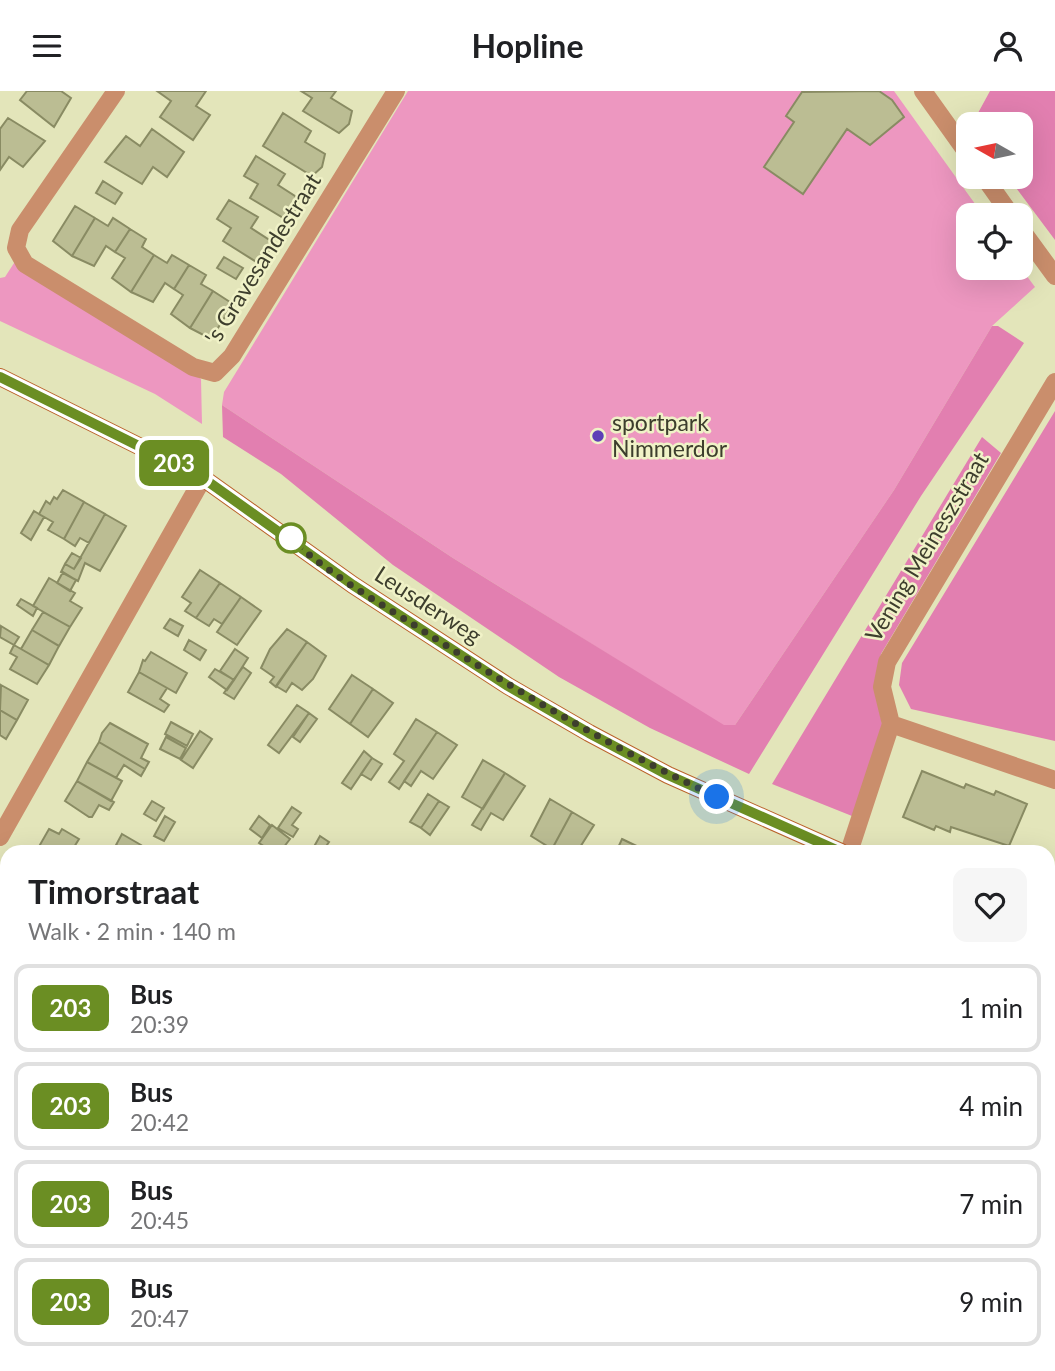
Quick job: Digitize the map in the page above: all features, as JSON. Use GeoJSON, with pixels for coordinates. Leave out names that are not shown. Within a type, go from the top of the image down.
{"type":"FeatureCollection","features":[{"type":"Feature","properties":{"kind":"street","name":"'s Gravesandestraat"},"geometry":{"type":"LineString","coordinates":[[116,91],[20,230],[16,248],[25,264],[193,367],[215,373],[232,356],[396,91]]}},
{"type":"Feature","properties":{"kind":"street"},"geometry":{"type":"LineString","coordinates":[[923,91],[956,137]]}},
{"type":"Feature","properties":{"kind":"street"},"geometry":{"type":"LineString","coordinates":[[1033,246],[1055,277]]}},
{"type":"Feature","properties":{"kind":"street","name":"Leusderweg"},"geometry":{"type":"LineString","coordinates":[[0,377],[203,478],[353,585],[520,693],[668,775],[825,845]]}},
{"type":"Feature","properties":{"kind":"street","name":"Vening Meineszstraat"},"geometry":{"type":"LineString","coordinates":[[891,724],[882,687],[887,662],[1055,382]]}},
{"type":"Feature","properties":{"kind":"street"},"geometry":{"type":"LineString","coordinates":[[0,837],[203,478]]}},
{"type":"Feature","properties":{"kind":"street"},"geometry":{"type":"LineString","coordinates":[[852,845],[891,724],[1055,780]]}},
{"type":"Feature","properties":{"kind":"shaded area","name":"sportpark Nimmerdor"},"geometry":{"type":"Polygon","coordinates":[[[408,91],[894,91],[956,177],[956,189],[964,189],[974,203],[956,203],[956,280],[1030,280],[1035,287],[992,326],[894,490],[735,725],[724,726],[453,558],[222,405],[224,392],[408,91]]]}},
{"type":"Feature","properties":{"kind":"shaded area"},"geometry":{"type":"Polygon","coordinates":[[[990,91],[1055,91],[1055,240],[1033,211],[1033,203],[1027,203],[1017,189],[1033,189],[1033,112],[979,112],[990,91]]]}},
{"type":"Feature","properties":{"kind":"shaded area"},"geometry":{"type":"Polygon","coordinates":[[[16,260],[201,379],[202,424],[155,394],[0,321],[0,278],[5,277],[16,260]]]}},
{"type":"Feature","properties":{"kind":"shaded area"},"geometry":{"type":"Polygon","coordinates":[[[992,326],[998,326],[1024,343],[921,496],[749,774],[650,728],[559,677],[393,565],[281,474],[223,437],[222,405],[453,558],[724,725],[735,725],[894,490],[992,326]]]}},
{"type":"Feature","properties":{"kind":"shaded area"},"geometry":{"type":"Polygon","coordinates":[[[1055,411],[1055,741],[911,709],[899,685],[902,663],[1055,411]]]}},
{"type":"Feature","properties":{"kind":"shaded area"},"geometry":{"type":"Polygon","coordinates":[[[982,437],[1001,453],[881,654],[875,688],[883,729],[852,816],[772,784],[982,437]]]}},
{"type":"Feature","properties":{"kind":"building"},"geometry":{"type":"Polygon","coordinates":[[[27,91],[61,91],[71,98],[54,127],[20,100],[27,91]]]}},
{"type":"Feature","properties":{"kind":"building"},"geometry":{"type":"Polygon","coordinates":[[[157,91],[206,91],[196,106],[210,115],[193,140],[160,117],[171,101],[157,91]]]}},
{"type":"Feature","properties":{"kind":"building"},"geometry":{"type":"Polygon","coordinates":[[[301,91],[336,91],[331,98],[352,111],[349,124],[339,133],[303,111],[312,98],[301,91]]]}},
{"type":"Feature","properties":{"kind":"building"},"geometry":{"type":"Polygon","coordinates":[[[879,91],[892,100],[904,117],[870,145],[847,129],[803,194],[764,167],[794,122],[786,116],[802,92],[879,91]]]}},
{"type":"Feature","properties":{"kind":"building"},"geometry":{"type":"Polygon","coordinates":[[[283,113],[311,131],[305,142],[325,154],[322,167],[312,176],[263,146],[283,113]]]}},
{"type":"Feature","properties":{"kind":"building"},"geometry":{"type":"Polygon","coordinates":[[[8,118],[45,141],[23,167],[9,157],[0,170],[0,129],[8,118]]]}},
{"type":"Feature","properties":{"kind":"building"},"geometry":{"type":"Polygon","coordinates":[[[152,129],[184,152],[167,177],[153,167],[142,184],[105,162],[126,136],[140,146],[152,129]]]}},
{"type":"Feature","properties":{"kind":"building"},"geometry":{"type":"Polygon","coordinates":[[[256,156],[285,174],[278,185],[298,198],[295,211],[285,219],[250,198],[258,184],[244,176],[256,156]]]}},
{"type":"Feature","properties":{"kind":"building"},"geometry":{"type":"Polygon","coordinates":[[[103,181],[122,193],[115,204],[96,193],[103,181]]]}},
{"type":"Feature","properties":{"kind":"building"},"geometry":{"type":"Polygon","coordinates":[[[229,200],[258,217],[251,228],[271,241],[268,254],[258,263],[223,241],[231,228],[217,219],[229,200]]]}},
{"type":"Feature","properties":{"kind":"building"},"geometry":{"type":"Polygon","coordinates":[[[75,206],[95,218],[72,256],[53,241],[75,206]]]}},
{"type":"Feature","properties":{"kind":"building"},"geometry":{"type":"Polygon","coordinates":[[[95,218],[108,226],[113,218],[130,229],[115,252],[106,246],[94,266],[72,256],[95,218]]]}},
{"type":"Feature","properties":{"kind":"building"},"geometry":{"type":"Polygon","coordinates":[[[130,229],[146,239],[142,247],[154,255],[131,292],[112,278],[125,258],[115,252],[130,229]]]}},
{"type":"Feature","properties":{"kind":"building"},"geometry":{"type":"Polygon","coordinates":[[[154,255],[167,263],[172,255],[189,265],[174,289],[165,283],[153,302],[131,292],[154,255]]]}},
{"type":"Feature","properties":{"kind":"building"},"geometry":{"type":"Polygon","coordinates":[[[224,257],[243,268],[236,279],[217,268],[224,257]]]}},
{"type":"Feature","properties":{"kind":"building"},"geometry":{"type":"Polygon","coordinates":[[[189,265],[206,275],[201,284],[213,291],[190,328],[171,314],[183,295],[174,289],[189,265]]]}},
{"type":"Feature","properties":{"kind":"building"},"geometry":{"type":"Polygon","coordinates":[[[213,291],[233,304],[211,339],[190,328],[213,291]]]}},
{"type":"Feature","properties":{"kind":"building"},"geometry":{"type":"Polygon","coordinates":[[[63,490],[84,502],[64,539],[48,530],[53,522],[39,514],[46,501],[50,504],[63,490]]]}},
{"type":"Feature","properties":{"kind":"building"},"geometry":{"type":"Polygon","coordinates":[[[84,502],[105,514],[89,543],[80,538],[75,546],[64,539],[84,502]]]}},
{"type":"Feature","properties":{"kind":"building"},"geometry":{"type":"Polygon","coordinates":[[[34,511],[44,517],[31,540],[21,533],[34,511]]]}},
{"type":"Feature","properties":{"kind":"building"},"geometry":{"type":"Polygon","coordinates":[[[105,514],[126,526],[100,571],[85,563],[78,581],[61,572],[65,564],[74,569],[105,514]]]}},
{"type":"Feature","properties":{"kind":"building"},"geometry":{"type":"Polygon","coordinates":[[[72,553],[81,558],[74,569],[65,564],[72,553]]]}},
{"type":"Feature","properties":{"kind":"building"},"geometry":{"type":"Polygon","coordinates":[[[200,570],[220,583],[196,618],[185,611],[191,603],[182,597],[200,570]]]}},
{"type":"Feature","properties":{"kind":"building"},"geometry":{"type":"Polygon","coordinates":[[[63,572],[76,580],[70,591],[57,583],[63,572]]]}},
{"type":"Feature","properties":{"kind":"building"},"geometry":{"type":"Polygon","coordinates":[[[49,578],[75,593],[70,601],[82,608],[70,627],[33,606],[49,578]]]}},
{"type":"Feature","properties":{"kind":"building"},"geometry":{"type":"Polygon","coordinates":[[[220,583],[241,597],[222,624],[214,619],[209,626],[196,618],[220,583]]]}},
{"type":"Feature","properties":{"kind":"building"},"geometry":{"type":"Polygon","coordinates":[[[241,597],[261,611],[237,645],[217,632],[241,597]]]}},
{"type":"Feature","properties":{"kind":"building"},"geometry":{"type":"Polygon","coordinates":[[[21,599],[37,608],[33,616],[17,605],[21,599]]]}},
{"type":"Feature","properties":{"kind":"building"},"geometry":{"type":"Polygon","coordinates":[[[43,612],[70,627],[59,646],[32,630],[43,612]]]}},
{"type":"Feature","properties":{"kind":"building"},"geometry":{"type":"Polygon","coordinates":[[[170,619],[183,626],[178,636],[164,628],[170,619]]]}},
{"type":"Feature","properties":{"kind":"building"},"geometry":{"type":"Polygon","coordinates":[[[1,626],[19,637],[14,645],[0,637],[1,626]]]}},
{"type":"Feature","properties":{"kind":"building"},"geometry":{"type":"Polygon","coordinates":[[[287,629],[307,642],[276,687],[270,682],[274,677],[261,668],[270,649],[287,629]]]}},
{"type":"Feature","properties":{"kind":"building"},"geometry":{"type":"Polygon","coordinates":[[[32,630],[59,646],[49,665],[21,649],[32,630]]]}},
{"type":"Feature","properties":{"kind":"building"},"geometry":{"type":"Polygon","coordinates":[[[189,640],[206,650],[200,660],[184,650],[189,640]]]}},
{"type":"Feature","properties":{"kind":"building"},"geometry":{"type":"Polygon","coordinates":[[[307,642],[326,656],[313,679],[302,690],[292,683],[286,692],[276,686],[307,642]]]}},
{"type":"Feature","properties":{"kind":"building"},"geometry":{"type":"Polygon","coordinates":[[[14,645],[49,665],[37,684],[10,669],[17,657],[10,653],[14,645]]]}},
{"type":"Feature","properties":{"kind":"building"},"geometry":{"type":"Polygon","coordinates":[[[235,649],[248,658],[234,680],[220,671],[235,649]]]}},
{"type":"Feature","properties":{"kind":"building"},"geometry":{"type":"Polygon","coordinates":[[[151,652],[187,673],[176,693],[139,672],[143,660],[145,661],[151,652]]]}},
{"type":"Feature","properties":{"kind":"building"},"geometry":{"type":"Polygon","coordinates":[[[243,667],[251,673],[234,699],[224,693],[243,667]]]}},
{"type":"Feature","properties":{"kind":"building"},"geometry":{"type":"Polygon","coordinates":[[[215,669],[234,680],[227,690],[209,677],[215,669]]]}},
{"type":"Feature","properties":{"kind":"building"},"geometry":{"type":"Polygon","coordinates":[[[139,672],[167,688],[160,699],[169,705],[164,712],[128,692],[139,672]]]}},
{"type":"Feature","properties":{"kind":"building"},"geometry":{"type":"Polygon","coordinates":[[[352,675],[373,689],[350,724],[329,709],[352,675]]]}},
{"type":"Feature","properties":{"kind":"building"},"geometry":{"type":"Polygon","coordinates":[[[1,685],[28,700],[17,720],[0,710],[1,685]]]}},
{"type":"Feature","properties":{"kind":"building"},"geometry":{"type":"Polygon","coordinates":[[[373,689],[393,703],[368,737],[350,724],[373,689]]]}},
{"type":"Feature","properties":{"kind":"building"},"geometry":{"type":"Polygon","coordinates":[[[297,705],[309,713],[279,753],[268,745],[297,705]]]}},
{"type":"Feature","properties":{"kind":"building"},"geometry":{"type":"Polygon","coordinates":[[[0,710],[17,720],[6,739],[0,735],[0,710]]]}},
{"type":"Feature","properties":{"kind":"building"},"geometry":{"type":"Polygon","coordinates":[[[309,713],[317,719],[300,742],[293,737],[309,713]]]}},
{"type":"Feature","properties":{"kind":"building"},"geometry":{"type":"Polygon","coordinates":[[[416,719],[437,732],[399,789],[389,782],[404,761],[394,754],[416,719]]]}},
{"type":"Feature","properties":{"kind":"building"},"geometry":{"type":"Polygon","coordinates":[[[171,722],[193,734],[187,746],[165,734],[171,722]]]}},
{"type":"Feature","properties":{"kind":"building"},"geometry":{"type":"Polygon","coordinates":[[[110,723],[148,744],[141,758],[149,762],[145,769],[99,742],[110,723]]]}},
{"type":"Feature","properties":{"kind":"building"},"geometry":{"type":"Polygon","coordinates":[[[200,731],[212,739],[193,768],[181,760],[200,731]]]}},
{"type":"Feature","properties":{"kind":"building"},"geometry":{"type":"Polygon","coordinates":[[[437,732],[457,745],[433,779],[421,771],[411,786],[404,781],[437,732]]]}},
{"type":"Feature","properties":{"kind":"building"},"geometry":{"type":"Polygon","coordinates":[[[166,737],[186,748],[180,759],[160,749],[166,737]]]}},
{"type":"Feature","properties":{"kind":"building"},"geometry":{"type":"Polygon","coordinates":[[[99,742],[145,769],[141,776],[124,765],[116,778],[87,762],[99,742]]]}},
{"type":"Feature","properties":{"kind":"building"},"geometry":{"type":"Polygon","coordinates":[[[364,751],[372,758],[351,789],[342,783],[364,751]]]}},
{"type":"Feature","properties":{"kind":"building"},"geometry":{"type":"Polygon","coordinates":[[[372,758],[382,764],[371,780],[361,774],[372,758]]]}},
{"type":"Feature","properties":{"kind":"building"},"geometry":{"type":"Polygon","coordinates":[[[483,760],[505,773],[483,809],[462,797],[483,760]]]}},
{"type":"Feature","properties":{"kind":"building"},"geometry":{"type":"Polygon","coordinates":[[[87,762],[122,781],[111,801],[77,781],[87,762]]]}},
{"type":"Feature","properties":{"kind":"building"},"geometry":{"type":"Polygon","coordinates":[[[922,771],[964,788],[966,784],[994,795],[996,791],[1027,804],[1009,845],[951,827],[950,832],[936,826],[934,830],[903,817],[922,771]]]}},
{"type":"Feature","properties":{"kind":"building"},"geometry":{"type":"Polygon","coordinates":[[[505,773],[525,786],[503,820],[491,813],[481,830],[472,825],[505,773]]]}},
{"type":"Feature","properties":{"kind":"building"},"geometry":{"type":"Polygon","coordinates":[[[77,781],[114,802],[109,810],[99,805],[92,817],[89,817],[65,801],[77,781]]]}},
{"type":"Feature","properties":{"kind":"building"},"geometry":{"type":"Polygon","coordinates":[[[428,794],[439,801],[421,828],[410,822],[428,794]]]}},
{"type":"Feature","properties":{"kind":"building"},"geometry":{"type":"Polygon","coordinates":[[[550,799],[572,812],[554,845],[546,845],[531,836],[550,799]]]}},
{"type":"Feature","properties":{"kind":"building"},"geometry":{"type":"Polygon","coordinates":[[[152,801],[164,808],[156,821],[144,814],[152,801]]]}},
{"type":"Feature","properties":{"kind":"building"},"geometry":{"type":"Polygon","coordinates":[[[439,801],[449,807],[430,835],[421,828],[439,801]]]}},
{"type":"Feature","properties":{"kind":"building"},"geometry":{"type":"Polygon","coordinates":[[[292,807],[301,813],[292,825],[298,829],[293,837],[278,828],[292,807]]]}},
{"type":"Feature","properties":{"kind":"building"},"geometry":{"type":"Polygon","coordinates":[[[572,812],[594,825],[581,845],[554,845],[572,812]]]}},
{"type":"Feature","properties":{"kind":"building"},"geometry":{"type":"Polygon","coordinates":[[[165,816],[175,822],[164,841],[154,836],[165,816]]]}},
{"type":"Feature","properties":{"kind":"building"},"geometry":{"type":"Polygon","coordinates":[[[259,816],[270,825],[262,838],[250,829],[259,816]]]}},
{"type":"Feature","properties":{"kind":"building"},"geometry":{"type":"Polygon","coordinates":[[[272,825],[290,839],[285,845],[259,843],[272,825]]]}},
{"type":"Feature","properties":{"kind":"building"},"geometry":{"type":"Polygon","coordinates":[[[49,829],[59,834],[62,829],[79,839],[75,845],[40,845],[49,829]]]}},
{"type":"Feature","properties":{"kind":"building"},"geometry":{"type":"Polygon","coordinates":[[[122,834],[141,845],[116,845],[122,834]]]}},
{"type":"Feature","properties":{"kind":"building"},"geometry":{"type":"Polygon","coordinates":[[[320,836],[329,842],[327,845],[315,845],[320,836]]]}},
{"type":"Feature","properties":{"kind":"building"},"geometry":{"type":"Polygon","coordinates":[[[622,839],[634,845],[619,845],[622,839]]]}},
{"type":"Feature","properties":{"kind":"bus line","name":"203"},"geometry":{"type":"LineString","coordinates":[[0,377],[203,478],[290,537],[353,585],[508,686],[589,733],[668,775],[825,845]]}},
{"type":"Feature","properties":{"kind":"place","name":"sportpark Nimmerdor"},"geometry":{"type":"Point","coordinates":[598,436]}},
{"type":"Feature","properties":{"kind":"route"},"geometry":{"type":"LineString","coordinates":[[291,538],[353,585],[508,686],[668,775],[717,797]]}}]}
